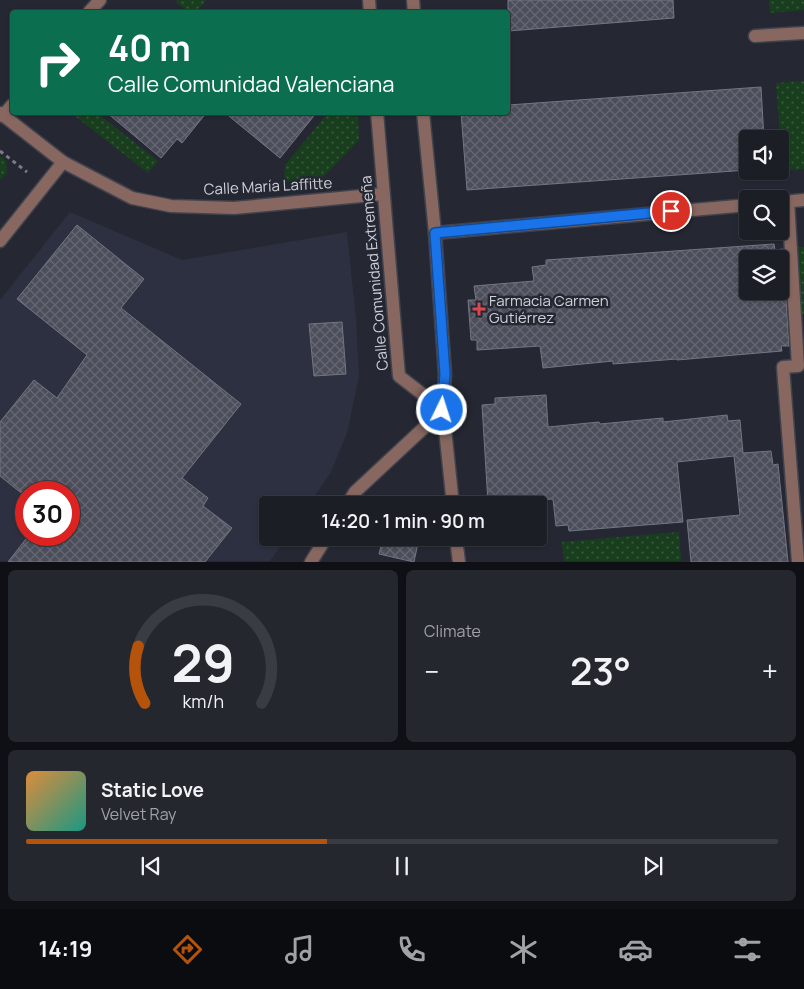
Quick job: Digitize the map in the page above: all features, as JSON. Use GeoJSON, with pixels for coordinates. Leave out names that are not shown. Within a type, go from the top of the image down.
{"type":"FeatureCollection","features":[{"type":"Feature","properties":{"kind":"street"},"geometry":{"type":"LineString","coordinates":[[92,10],[100,0]]}},
{"type":"Feature","properties":{"kind":"street"},"geometry":{"type":"LineString","coordinates":[[755,36],[804,33]]}},
{"type":"Feature","properties":{"kind":"street","name":"Calle María Laffitte"},"geometry":{"type":"LineString","coordinates":[[2,115],[63,162],[132,198],[171,206],[234,208],[383,194]]}},
{"type":"Feature","properties":{"kind":"street","name":"Calle Comunidad Extremeña"},"geometry":{"type":"LineString","coordinates":[[377,115],[399,376],[442,410]]}},
{"type":"Feature","properties":{"kind":"street"},"geometry":{"type":"LineString","coordinates":[[423,115],[435,233],[445,374],[442,410],[452,496]]}},
{"type":"Feature","properties":{"kind":"street"},"geometry":{"type":"LineString","coordinates":[[0,241],[63,162]]}},
{"type":"Feature","properties":{"kind":"street"},"geometry":{"type":"LineString","coordinates":[[789,202],[804,200]]}},
{"type":"Feature","properties":{"kind":"street"},"geometry":{"type":"LineString","coordinates":[[435,233],[739,206]]}},
{"type":"Feature","properties":{"kind":"street"},"geometry":{"type":"LineString","coordinates":[[787,240],[798,366],[784,367],[798,562]]}},
{"type":"Feature","properties":{"kind":"street"},"geometry":{"type":"LineString","coordinates":[[353,496],[442,410]]}},
{"type":"Feature","properties":{"kind":"street"},"geometry":{"type":"LineString","coordinates":[[311,562],[321,546]]}},
{"type":"Feature","properties":{"kind":"street"},"geometry":{"type":"LineString","coordinates":[[457,546],[459,562]]}},
{"type":"Feature","properties":{"kind":"path"},"geometry":{"type":"LineString","coordinates":[[0,151],[44,185]]}},
{"type":"Feature","properties":{"kind":"shaded area"},"geometry":{"type":"Polygon","coordinates":[[[70,212],[182,260],[347,232],[356,319],[359,376],[347,433],[330,474],[314,496],[259,496],[259,546],[280,546],[270,561],[0,561],[0,300],[70,212]]]}},
{"type":"Feature","properties":{"kind":"green space"},"geometry":{"type":"Polygon","coordinates":[[[177,0],[206,0],[198,10],[186,10],[176,2],[177,0]]]}},
{"type":"Feature","properties":{"kind":"green space"},"geometry":{"type":"Polygon","coordinates":[[[769,0],[804,0],[804,10],[770,13],[769,0]]]}},
{"type":"Feature","properties":{"kind":"green space"},"geometry":{"type":"Polygon","coordinates":[[[804,81],[804,169],[789,170],[789,130],[780,130],[776,83],[804,81]]]}},
{"type":"Feature","properties":{"kind":"green space"},"geometry":{"type":"Polygon","coordinates":[[[100,115],[158,161],[148,173],[75,116],[100,115]]]}},
{"type":"Feature","properties":{"kind":"green space"},"geometry":{"type":"Polygon","coordinates":[[[326,115],[354,115],[358,118],[359,140],[318,182],[284,181],[285,165],[326,115]]]}},
{"type":"Feature","properties":{"kind":"green space"},"geometry":{"type":"Polygon","coordinates":[[[0,156],[6,161],[7,173],[0,180],[0,156]]]}},
{"type":"Feature","properties":{"kind":"green space"},"geometry":{"type":"Polygon","coordinates":[[[804,247],[804,314],[799,315],[793,248],[804,247]]]}},
{"type":"Feature","properties":{"kind":"green space"},"geometry":{"type":"Polygon","coordinates":[[[679,532],[681,561],[564,561],[562,542],[679,532]]]}},
{"type":"Feature","properties":{"kind":"building"},"geometry":{"type":"Polygon","coordinates":[[[508,0],[673,0],[674,18],[510,31],[510,10],[508,10],[508,0]]]}},
{"type":"Feature","properties":{"kind":"building"},"geometry":{"type":"Polygon","coordinates":[[[761,87],[763,130],[739,130],[739,171],[467,190],[461,115],[510,115],[510,105],[761,87]]]}},
{"type":"Feature","properties":{"kind":"building"},"geometry":{"type":"Polygon","coordinates":[[[110,115],[205,115],[182,143],[177,139],[161,158],[110,115]]]}},
{"type":"Feature","properties":{"kind":"building"},"geometry":{"type":"Polygon","coordinates":[[[228,115],[315,115],[280,158],[228,115]]]}},
{"type":"Feature","properties":{"kind":"building"},"geometry":{"type":"Polygon","coordinates":[[[77,225],[144,279],[121,308],[241,404],[182,478],[208,498],[203,506],[232,528],[205,562],[8,562],[20,546],[80,546],[80,481],[15,481],[15,488],[0,476],[0,422],[34,380],[57,398],[87,355],[17,299],[77,225]]]}},
{"type":"Feature","properties":{"kind":"building"},"geometry":{"type":"Polygon","coordinates":[[[774,244],[775,250],[739,250],[739,300],[786,300],[789,346],[781,346],[782,351],[613,364],[613,361],[543,368],[540,346],[477,350],[477,340],[471,340],[468,300],[476,300],[474,286],[534,281],[532,267],[546,265],[546,260],[774,244]]]}},
{"type":"Feature","properties":{"kind":"building"},"geometry":{"type":"Polygon","coordinates":[[[342,322],[346,374],[314,376],[309,324],[342,322]]]}},
{"type":"Feature","properties":{"kind":"building"},"geometry":{"type":"Polygon","coordinates":[[[546,395],[548,427],[663,418],[663,422],[727,415],[728,421],[740,420],[743,453],[771,451],[773,465],[778,464],[788,562],[691,562],[687,520],[740,515],[734,456],[677,462],[683,522],[569,531],[568,525],[556,526],[553,499],[547,499],[547,496],[488,496],[482,405],[495,404],[495,398],[546,395]]]}},
{"type":"Feature","properties":{"kind":"building"},"geometry":{"type":"Polygon","coordinates":[[[381,546],[417,546],[414,562],[379,554],[381,546]]]}},
{"type":"Feature","properties":{"kind":"place","name":"Farmacia Carmen Gutiérrez"},"geometry":{"type":"Point","coordinates":[479,309]}},
{"type":"Feature","properties":{"kind":"route"},"geometry":{"type":"LineString","coordinates":[[442,410],[445,374],[435,233],[671,211]]}}]}
